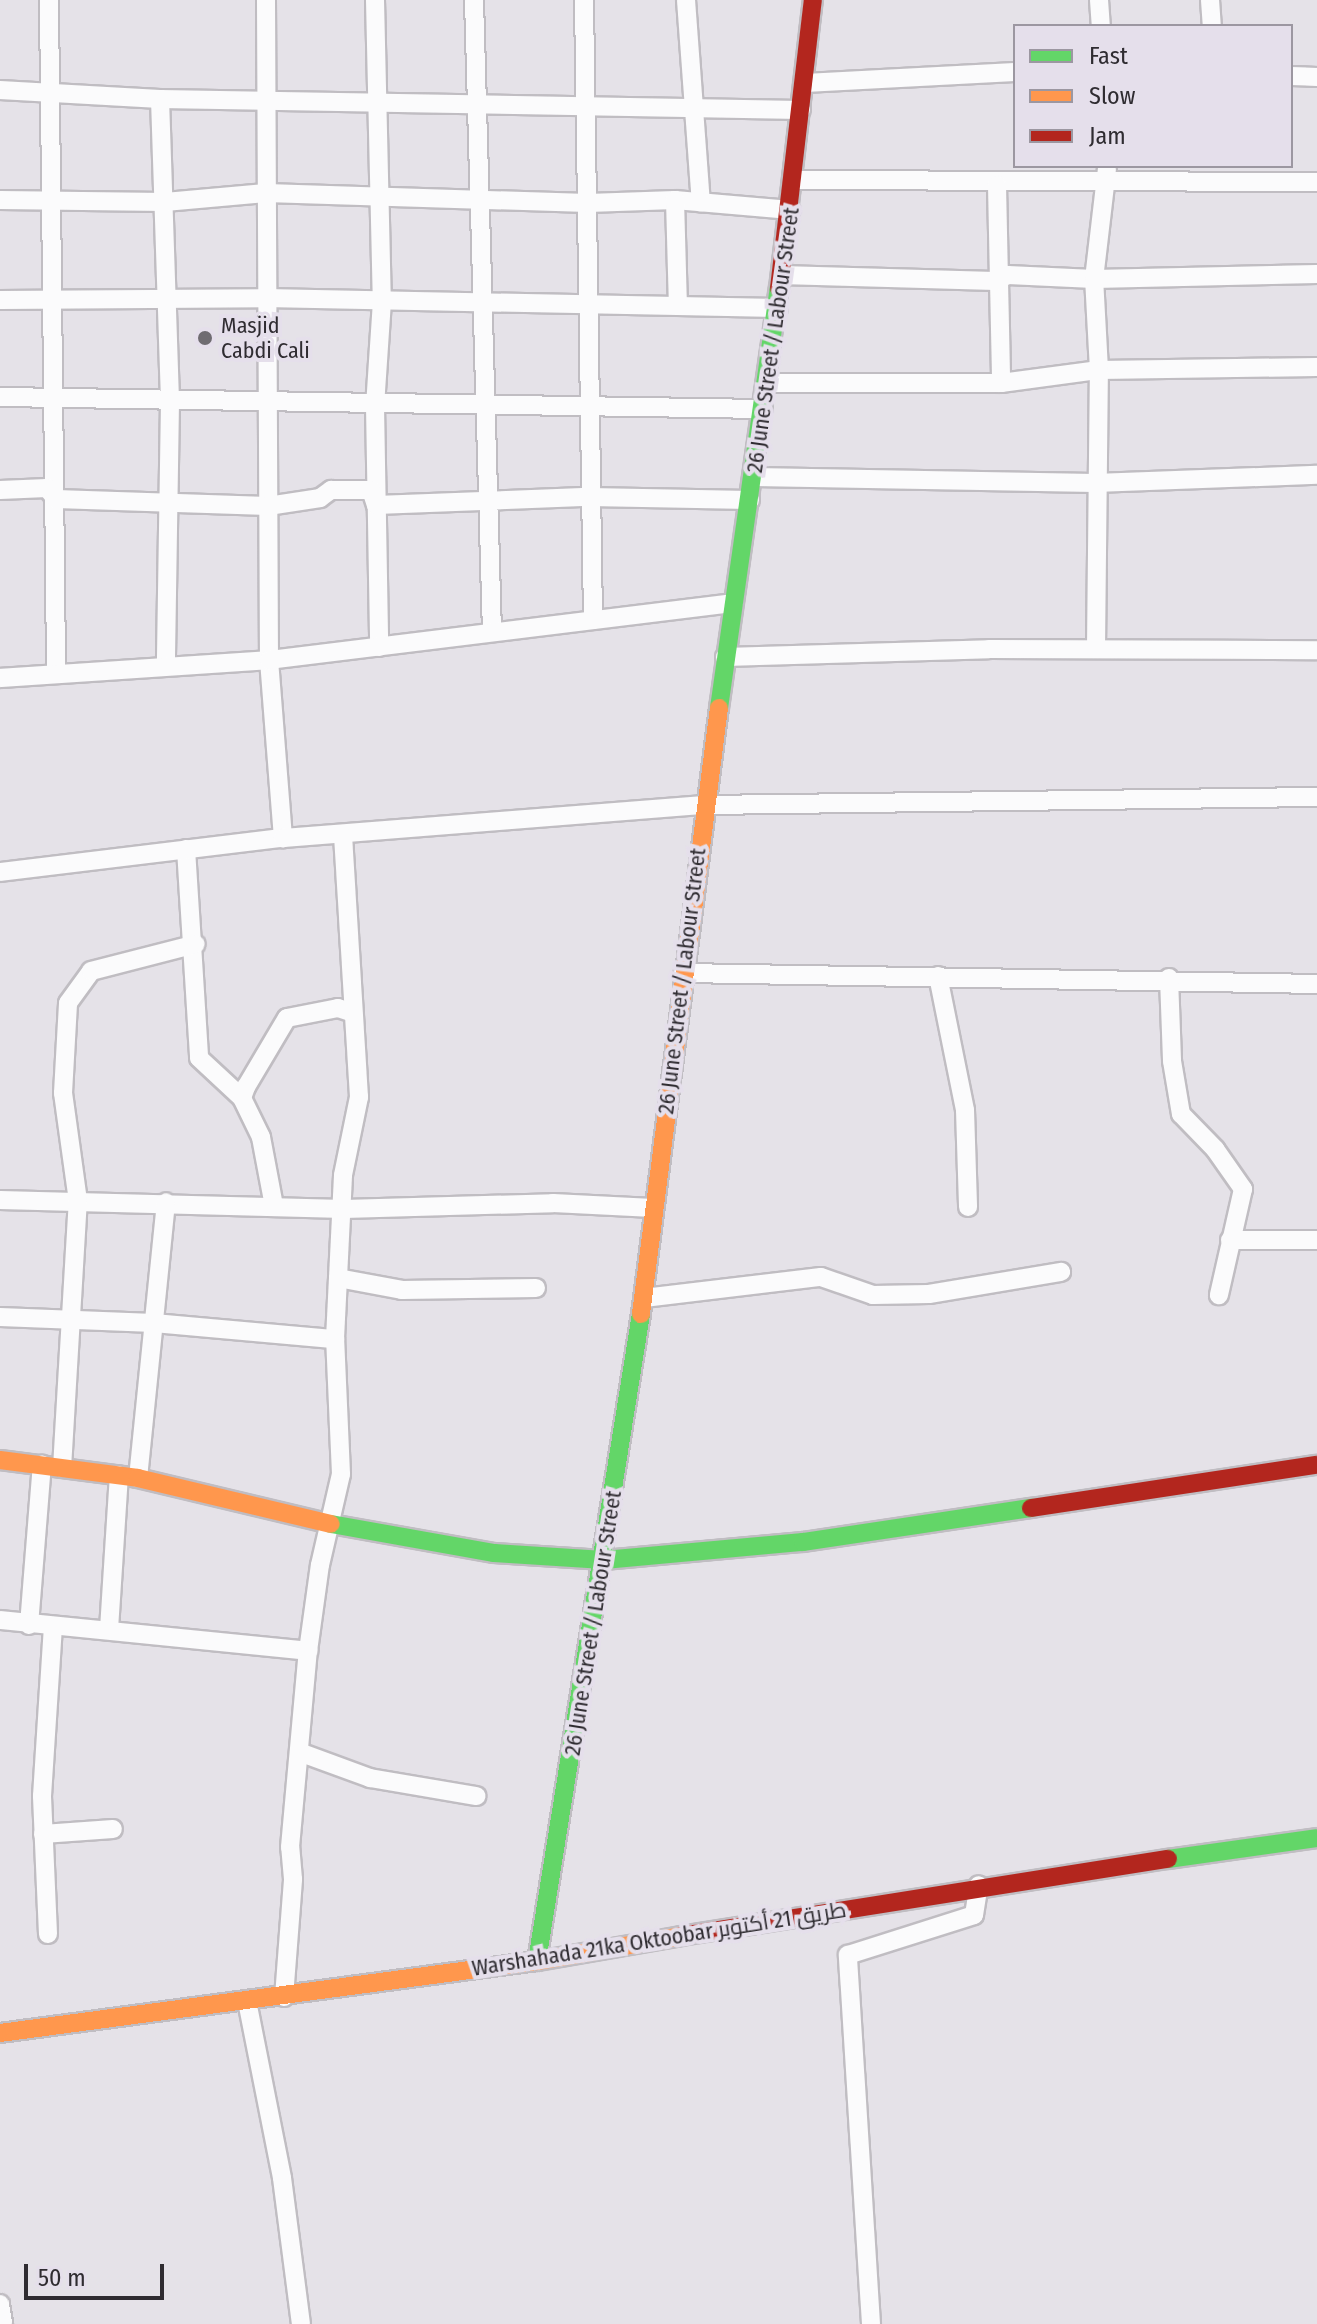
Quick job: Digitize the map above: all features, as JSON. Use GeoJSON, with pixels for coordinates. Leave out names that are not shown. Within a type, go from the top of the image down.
{"type":"FeatureCollection","features":[{"type":"Feature","properties":{"kind":"street"},"geometry":{"type":"LineString","coordinates":[[49,0],[56,674]]}},
{"type":"Feature","properties":{"kind":"street"},"geometry":{"type":"LineString","coordinates":[[266,0],[269,660],[283,838]]}},
{"type":"Feature","properties":{"kind":"street"},"geometry":{"type":"LineString","coordinates":[[375,0],[377,199],[382,301],[375,406],[379,647]]}},
{"type":"Feature","properties":{"kind":"street"},"geometry":{"type":"LineString","coordinates":[[474,0],[485,406],[491,500],[492,632]]}},
{"type":"Feature","properties":{"kind":"street"},"geometry":{"type":"LineString","coordinates":[[584,0],[583,104],[588,203],[589,497],[593,620]]}},
{"type":"Feature","properties":{"kind":"street"},"geometry":{"type":"LineString","coordinates":[[686,0],[701,202]]}},
{"type":"Feature","properties":{"kind":"street","name":"26 June Street / Labour Street"},"geometry":{"type":"LineString","coordinates":[[537,1961],[644,1298],[705,805],[795,180],[813,0]]}},
{"type":"Feature","properties":{"kind":"street"},"geometry":{"type":"LineString","coordinates":[[1099,0],[1101,24]]}},
{"type":"Feature","properties":{"kind":"street"},"geometry":{"type":"LineString","coordinates":[[1210,0],[1212,24]]}},
{"type":"Feature","properties":{"kind":"street"},"geometry":{"type":"LineString","coordinates":[[805,83],[1013,72]]}},
{"type":"Feature","properties":{"kind":"street"},"geometry":{"type":"LineString","coordinates":[[1293,76],[1317,77]]}},
{"type":"Feature","properties":{"kind":"street"},"geometry":{"type":"LineString","coordinates":[[0,90],[160,99],[375,100],[801,110]]}},
{"type":"Feature","properties":{"kind":"street"},"geometry":{"type":"LineString","coordinates":[[160,99],[170,402],[166,666]]}},
{"type":"Feature","properties":{"kind":"street"},"geometry":{"type":"LineString","coordinates":[[795,180],[997,185],[1107,172],[1210,174],[1317,182]]}},
{"type":"Feature","properties":{"kind":"street"},"geometry":{"type":"LineString","coordinates":[[1096,648],[1095,483],[1099,370],[1094,279],[1107,172]]}},
{"type":"Feature","properties":{"kind":"street"},"geometry":{"type":"LineString","coordinates":[[997,185],[995,281],[1001,383]]}},
{"type":"Feature","properties":{"kind":"street"},"geometry":{"type":"LineString","coordinates":[[0,200],[165,202],[266,193],[377,199],[588,203],[675,200],[791,210]]}},
{"type":"Feature","properties":{"kind":"street"},"geometry":{"type":"LineString","coordinates":[[675,200],[678,305]]}},
{"type":"Feature","properties":{"kind":"street"},"geometry":{"type":"LineString","coordinates":[[781,275],[995,281],[1008,275],[1094,279],[1317,274]]}},
{"type":"Feature","properties":{"kind":"street"},"geometry":{"type":"LineString","coordinates":[[0,300],[265,298],[778,308]]}},
{"type":"Feature","properties":{"kind":"street"},"geometry":{"type":"LineString","coordinates":[[767,383],[1001,383],[1099,370],[1317,367]]}},
{"type":"Feature","properties":{"kind":"street"},"geometry":{"type":"LineString","coordinates":[[0,397],[266,405],[763,409]]}},
{"type":"Feature","properties":{"kind":"street"},"geometry":{"type":"LineString","coordinates":[[754,477],[1095,483],[1317,475]]}},
{"type":"Feature","properties":{"kind":"street"},"geometry":{"type":"LineString","coordinates":[[0,490],[47,488],[56,499],[268,506],[320,498],[331,490],[371,490],[376,505]]}},
{"type":"Feature","properties":{"kind":"street"},"geometry":{"type":"LineString","coordinates":[[376,505],[589,497],[750,500]]}},
{"type":"Feature","properties":{"kind":"street"},"geometry":{"type":"LineString","coordinates":[[0,678],[269,660],[734,603]]}},
{"type":"Feature","properties":{"kind":"street"},"geometry":{"type":"LineString","coordinates":[[725,657],[1096,648],[1317,650]]}},
{"type":"Feature","properties":{"kind":"street"},"geometry":{"type":"LineString","coordinates":[[0,872],[283,838],[343,836],[705,805],[1317,797]]}},
{"type":"Feature","properties":{"kind":"street"},"geometry":{"type":"LineString","coordinates":[[284,1997],[308,1651],[320,1565],[332,1524],[341,1474],[335,1339],[344,1209],[343,1175],[359,1097],[343,836]]}},
{"type":"Feature","properties":{"kind":"street"},"geometry":{"type":"LineString","coordinates":[[186,849],[196,944],[201,1063],[242,1098],[261,1137],[274,1206]]}},
{"type":"Feature","properties":{"kind":"street"},"geometry":{"type":"LineString","coordinates":[[62,1468],[75,1318],[78,1201],[63,1093],[68,1003],[91,971],[196,944]]}},
{"type":"Feature","properties":{"kind":"street"},"geometry":{"type":"LineString","coordinates":[[683,973],[1169,978],[1317,984]]}},
{"type":"Feature","properties":{"kind":"street"},"geometry":{"type":"LineString","coordinates":[[938,976],[965,1110],[968,1207]]}},
{"type":"Feature","properties":{"kind":"street"},"geometry":{"type":"LineString","coordinates":[[1169,978],[1172,1061],[1181,1114],[1215,1149],[1243,1189],[1219,1295]]}},
{"type":"Feature","properties":{"kind":"street"},"geometry":{"type":"LineString","coordinates":[[242,1098],[287,1018],[338,1008],[353,1013]]}},
{"type":"Feature","properties":{"kind":"street"},"geometry":{"type":"LineString","coordinates":[[0,1200],[344,1209],[553,1203],[653,1208]]}},
{"type":"Feature","properties":{"kind":"street"},"geometry":{"type":"LineString","coordinates":[[109,1629],[129,1476],[154,1323],[166,1202]]}},
{"type":"Feature","properties":{"kind":"street"},"geometry":{"type":"LineString","coordinates":[[1230,1240],[1317,1240]]}},
{"type":"Feature","properties":{"kind":"street"},"geometry":{"type":"LineString","coordinates":[[644,1298],[821,1277],[873,1295],[929,1294],[1061,1272]]}},
{"type":"Feature","properties":{"kind":"street"},"geometry":{"type":"LineString","coordinates":[[338,1278],[402,1290],[536,1288]]}},
{"type":"Feature","properties":{"kind":"street"},"geometry":{"type":"LineString","coordinates":[[0,1317],[154,1323],[335,1339]]}},
{"type":"Feature","properties":{"kind":"street"},"geometry":{"type":"LineString","coordinates":[[0,1460],[129,1476],[332,1524],[494,1553],[604,1560],[803,1542],[1317,1465]]}},
{"type":"Feature","properties":{"kind":"street"},"geometry":{"type":"LineString","coordinates":[[29,1625],[42,1465]]}},
{"type":"Feature","properties":{"kind":"street"},"geometry":{"type":"LineString","coordinates":[[0,1620],[53,1628],[109,1629],[308,1651]]}},
{"type":"Feature","properties":{"kind":"street"},"geometry":{"type":"LineString","coordinates":[[48,1934],[43,1834],[53,1628]]}},
{"type":"Feature","properties":{"kind":"street"},"geometry":{"type":"LineString","coordinates":[[299,1752],[370,1778],[476,1796]]}},
{"type":"Feature","properties":{"kind":"street"},"geometry":{"type":"LineString","coordinates":[[43,1834],[113,1829]]}},
{"type":"Feature","properties":{"kind":"street","name":"Warshahada 21ka Oktoobar طريق 21 أكتوبر"},"geometry":{"type":"LineString","coordinates":[[0,2033],[537,1961],[979,1885],[1317,1838]]}},
{"type":"Feature","properties":{"kind":"street"},"geometry":{"type":"LineString","coordinates":[[871,2324],[848,1955],[974,1915],[979,1885]]}},
{"type":"Feature","properties":{"kind":"street"},"geometry":{"type":"LineString","coordinates":[[247,2001],[282,2178],[301,2324]]}},
{"type":"Feature","properties":{"kind":"street"},"geometry":{"type":"LineString","coordinates":[[0,2304],[3,2324]]}},
{"type":"Feature","properties":{"kind":"traffic: fast"},"geometry":{"type":"LineString","coordinates":[[719,708],[779,288]]}},
{"type":"Feature","properties":{"kind":"traffic: fast"},"geometry":{"type":"LineString","coordinates":[[537,1961],[641,1314]]}},
{"type":"Feature","properties":{"kind":"traffic: fast"},"geometry":{"type":"LineString","coordinates":[[331,1524],[494,1553],[604,1560],[803,1542],[1031,1508]]}},
{"type":"Feature","properties":{"kind":"traffic: fast"},"geometry":{"type":"LineString","coordinates":[[1168,1859],[1317,1838]]}},
{"type":"Feature","properties":{"kind":"traffic: slow"},"geometry":{"type":"LineString","coordinates":[[641,1314],[719,708]]}},
{"type":"Feature","properties":{"kind":"traffic: slow"},"geometry":{"type":"LineString","coordinates":[[0,1460],[138,1478],[331,1524]]}},
{"type":"Feature","properties":{"kind":"traffic: slow"},"geometry":{"type":"LineString","coordinates":[[0,2033],[537,1961],[681,1936]]}},
{"type":"Feature","properties":{"kind":"traffic: jam"},"geometry":{"type":"LineString","coordinates":[[779,288],[813,0]]}},
{"type":"Feature","properties":{"kind":"traffic: jam"},"geometry":{"type":"LineString","coordinates":[[1031,1508],[1317,1465]]}},
{"type":"Feature","properties":{"kind":"traffic: jam"},"geometry":{"type":"LineString","coordinates":[[681,1936],[1168,1859]]}},
{"type":"Feature","properties":{"kind":"place","name":"Masjid Cabdi Cali"},"geometry":{"type":"Point","coordinates":[205,338]}}]}
